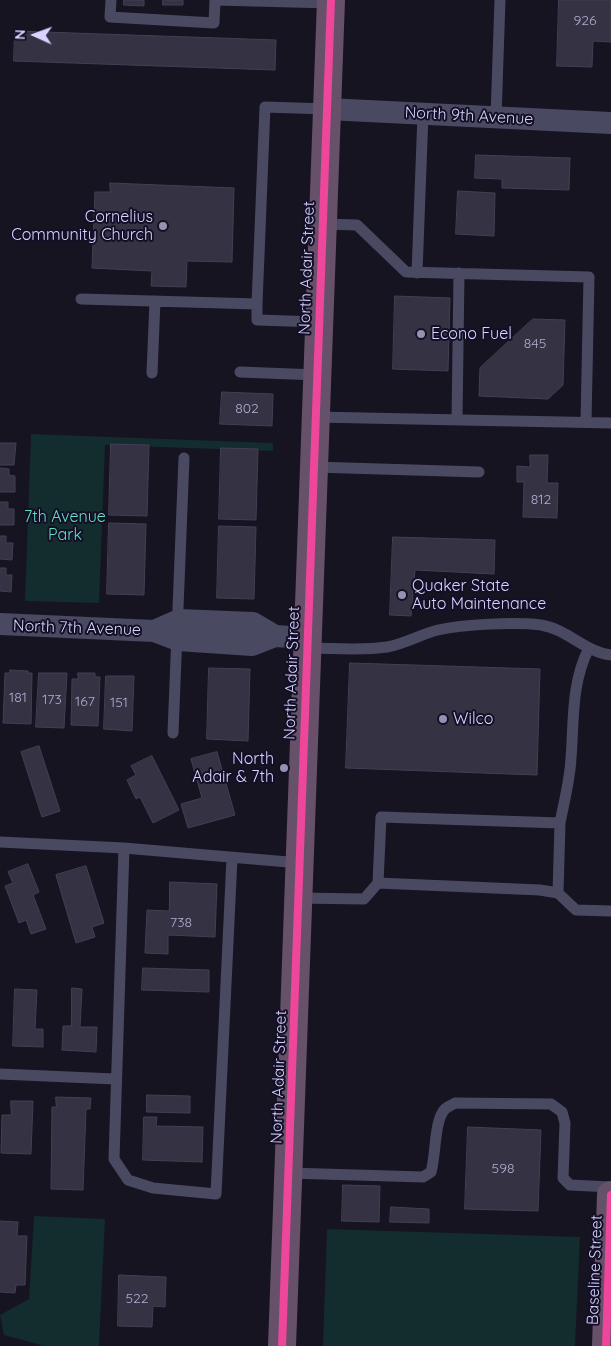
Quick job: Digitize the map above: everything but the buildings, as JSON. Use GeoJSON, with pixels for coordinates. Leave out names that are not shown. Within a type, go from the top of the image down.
{"type":"FeatureCollection","features":[{"type":"Feature","properties":{"kind":"highway","name":"North Adair Street"},"geometry":{"type":"LineString","coordinates":[[282,1346],[331,2]]}},
{"type":"Feature","properties":{"kind":"highway","name":"Baseline Street"},"geometry":{"type":"LineString","coordinates":[[606,1346],[611,1195]]}},
{"type":"Feature","properties":{"kind":"street","name":"North 9th Avenue"},"geometry":{"type":"LineString","coordinates":[[327,109],[611,123]]}},
{"type":"Feature","properties":{"kind":"street","name":"North 7th Avenue"},"geometry":{"type":"LineString","coordinates":[[0,624],[154,631],[178,630],[252,645],[275,636],[307,643]]}},
{"type":"Feature","properties":{"kind":"lane"},"geometry":{"type":"LineString","coordinates":[[111,0],[110,17],[214,23],[215,0],[331,2]]}},
{"type":"Feature","properties":{"kind":"lane"},"geometry":{"type":"LineString","coordinates":[[496,117],[500,0]]}},
{"type":"Feature","properties":{"kind":"lane"},"geometry":{"type":"LineString","coordinates":[[319,322],[257,320],[257,304],[265,107],[327,109]]}},
{"type":"Feature","properties":{"kind":"lane"},"geometry":{"type":"LineString","coordinates":[[417,273],[423,114]]}},
{"type":"Feature","properties":{"kind":"lane"},"geometry":{"type":"LineString","coordinates":[[323,224],[357,225],[406,272],[588,277],[586,422]]}},
{"type":"Feature","properties":{"kind":"lane"},"geometry":{"type":"LineString","coordinates":[[457,420],[459,274]]}},
{"type":"Feature","properties":{"kind":"lane"},"geometry":{"type":"LineString","coordinates":[[81,299],[257,304]]}},
{"type":"Feature","properties":{"kind":"lane"},"geometry":{"type":"LineString","coordinates":[[152,373],[155,301]]}},
{"type":"Feature","properties":{"kind":"lane"},"geometry":{"type":"LineString","coordinates":[[240,372],[317,375]]}},
{"type":"Feature","properties":{"kind":"lane"},"geometry":{"type":"LineString","coordinates":[[315,417],[611,423]]}},
{"type":"Feature","properties":{"kind":"lane"},"geometry":{"type":"LineString","coordinates":[[173,734],[184,458]]}},
{"type":"Feature","properties":{"kind":"lane"},"geometry":{"type":"LineString","coordinates":[[314,467],[479,472]]}},
{"type":"Feature","properties":{"kind":"lane"},"geometry":{"type":"LineString","coordinates":[[307,643],[368,649],[389,647],[436,630],[464,625],[541,625],[567,635],[589,648],[611,655]]}},
{"type":"Feature","properties":{"kind":"lane"},"geometry":{"type":"LineString","coordinates":[[558,893],[560,823],[571,760],[577,682],[581,664],[589,648]]}},
{"type":"Feature","properties":{"kind":"lane"},"geometry":{"type":"LineString","coordinates":[[299,898],[364,899],[378,883],[381,817],[560,823]]}},
{"type":"Feature","properties":{"kind":"lane"},"geometry":{"type":"LineString","coordinates":[[0,842],[124,848],[300,863]]}},
{"type":"Feature","properties":{"kind":"lane"},"geometry":{"type":"LineString","coordinates":[[124,848],[115,1079],[114,1159],[128,1180],[153,1188],[216,1194],[232,858]]}},
{"type":"Feature","properties":{"kind":"lane"},"geometry":{"type":"LineString","coordinates":[[378,883],[540,890],[558,893],[576,910],[611,911]]}},
{"type":"Feature","properties":{"kind":"lane"},"geometry":{"type":"LineString","coordinates":[[0,1074],[115,1079]]}},
{"type":"Feature","properties":{"kind":"lane"},"geometry":{"type":"LineString","coordinates":[[289,1172],[423,1177],[431,1172],[435,1161],[438,1120],[444,1110],[450,1106],[456,1103],[551,1104],[562,1112],[565,1123],[563,1178],[570,1185],[611,1187]]}},
{"type":"Feature","properties":{"kind":"green space","name":"7th Avenue Park"},"geometry":{"type":"Polygon","coordinates":[[[31,434],[273,443],[273,451],[105,445],[99,603],[25,601],[31,434]]]}},
{"type":"Feature","properties":{"kind":"green space"},"geometry":{"type":"Polygon","coordinates":[[[34,1216],[105,1219],[99,1346],[44,1346],[4,1335],[0,1315],[29,1299],[34,1216]]]}},
{"type":"Feature","properties":{"kind":"green space"},"geometry":{"type":"Polygon","coordinates":[[[327,1229],[580,1237],[575,1346],[323,1346],[327,1229]]]}},
{"type":"Feature","properties":{"kind":"cycle path"},"geometry":{"type":"LineString","coordinates":[[282,1346],[331,0]]}},
{"type":"Feature","properties":{"kind":"cycle path"},"geometry":{"type":"LineString","coordinates":[[606,1346],[611,1195]]}},
{"type":"Feature","properties":{"kind":"place","name":"Cornelius Community Church"},"geometry":{"type":"Point","coordinates":[163,226]}},
{"type":"Feature","properties":{"kind":"place","name":"Econo Fuel"},"geometry":{"type":"Point","coordinates":[421,334]}},
{"type":"Feature","properties":{"kind":"place","name":"Quaker State Auto Maintenance"},"geometry":{"type":"Point","coordinates":[402,595]}},
{"type":"Feature","properties":{"kind":"place","name":"Wilco"},"geometry":{"type":"Point","coordinates":[443,719]}},
{"type":"Feature","properties":{"kind":"place","name":"North Adair & 7th"},"geometry":{"type":"Point","coordinates":[284,768]}}]}
